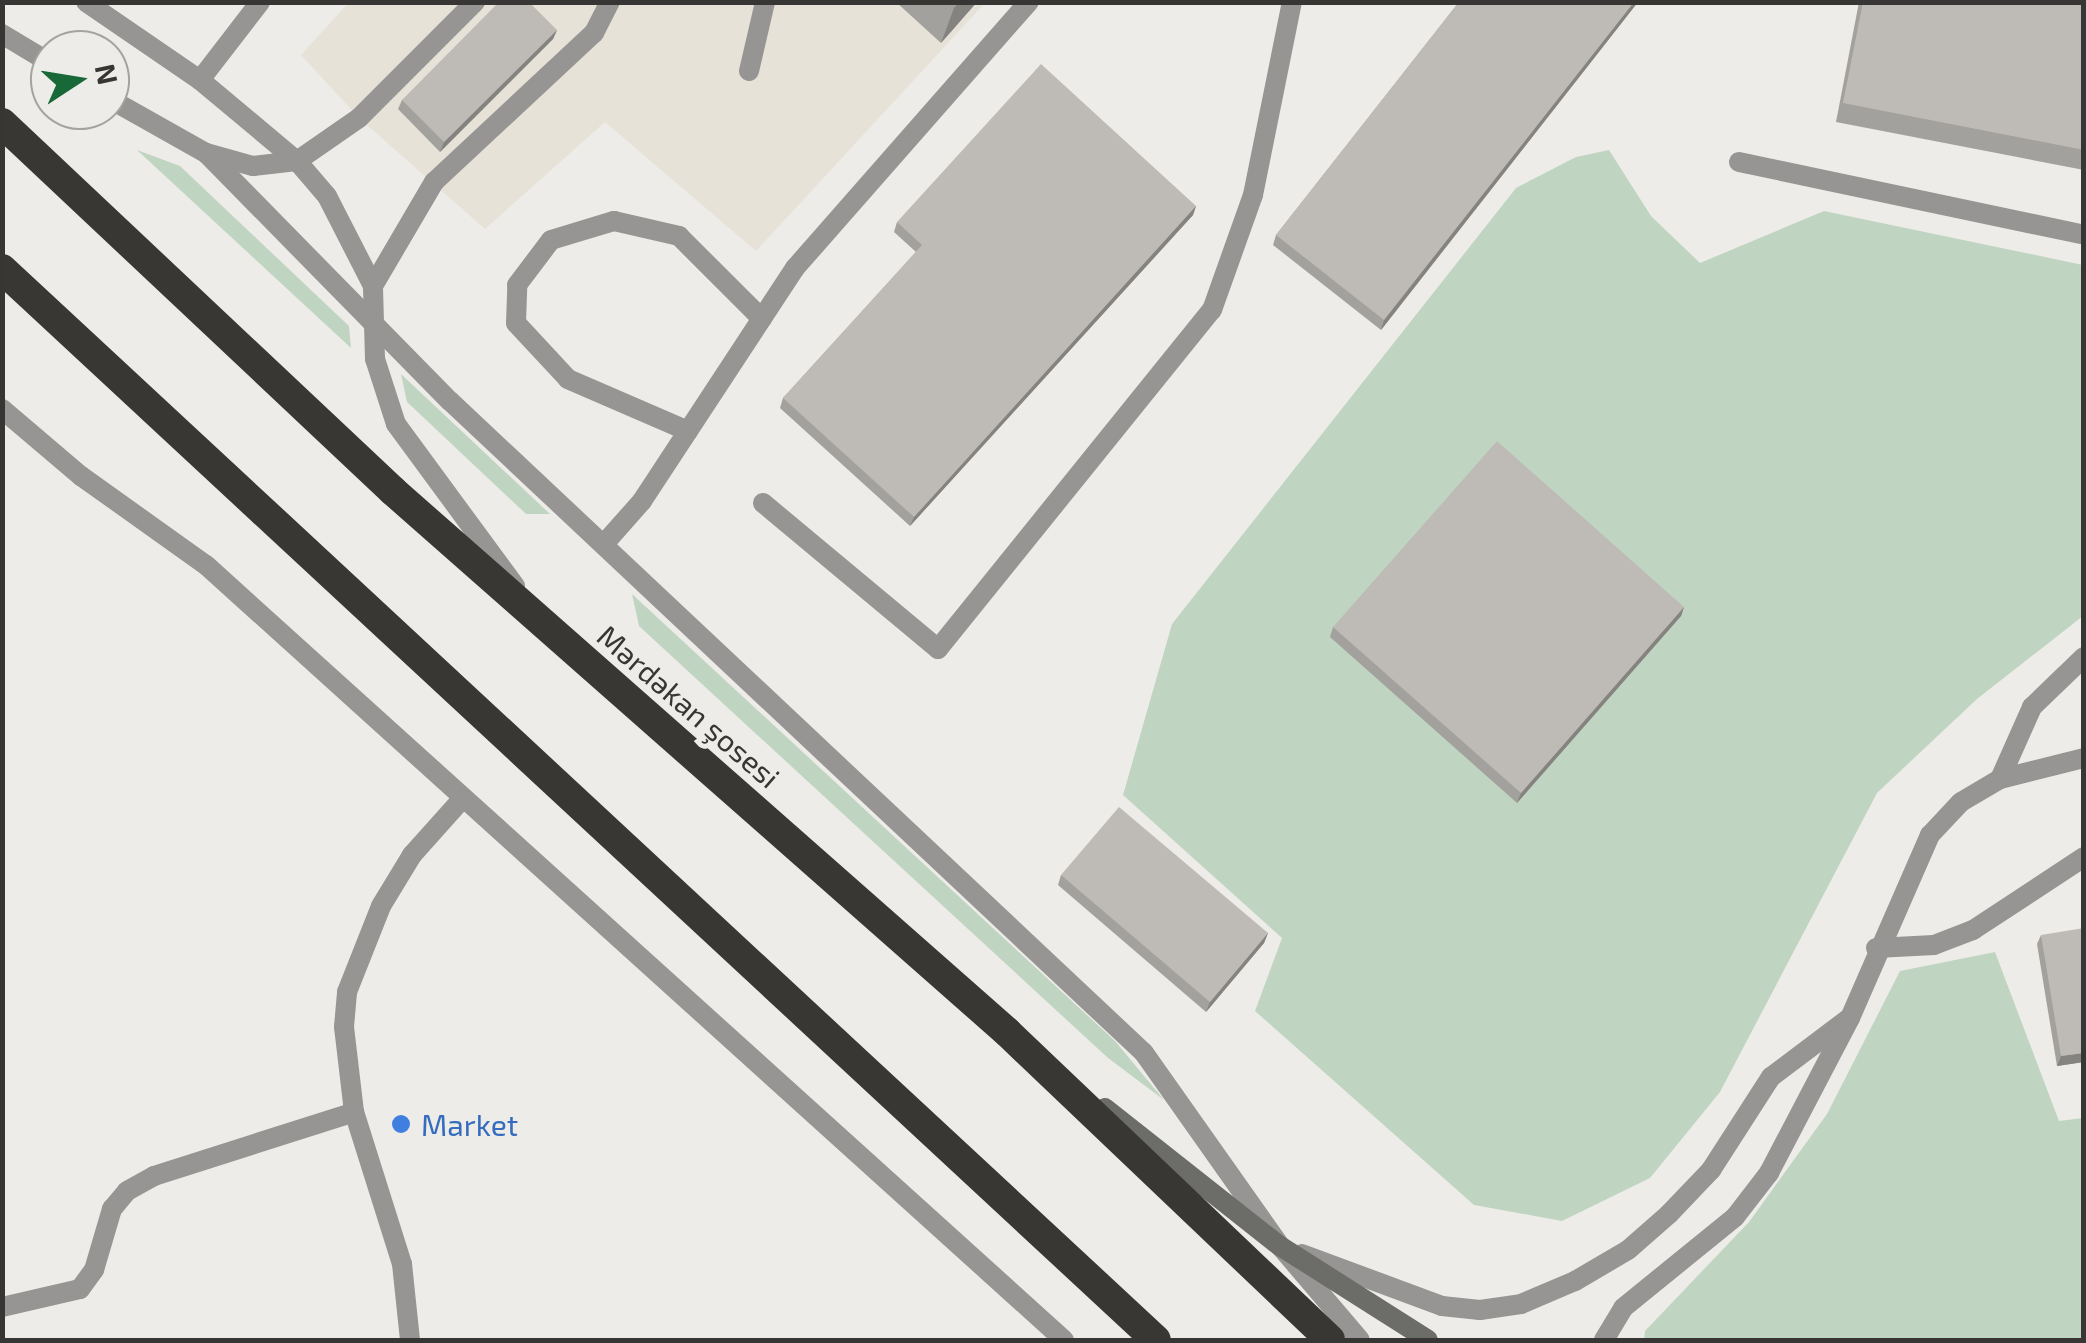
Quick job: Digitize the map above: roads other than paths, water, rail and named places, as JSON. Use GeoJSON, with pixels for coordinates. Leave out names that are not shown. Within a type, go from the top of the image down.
{"type":"FeatureCollection","features":[{"type":"Feature","properties":{"kind":"highway","name":"Mərdəkan şosesi"},"geometry":{"type":"LineString","coordinates":[[2,123],[546,628],[1007,1032],[1330,1340]]}},
{"type":"Feature","properties":{"kind":"highway"},"geometry":{"type":"LineString","coordinates":[[2,269],[1156,1340]]}},
{"type":"Feature","properties":{"kind":"main road"},"geometry":{"type":"LineString","coordinates":[[1007,1032],[1280,1246],[1428,1340]]}},
{"type":"Feature","properties":{"kind":"street"},"geometry":{"type":"LineString","coordinates":[[86,2],[200,80],[298,161],[328,196],[373,286],[378,375],[396,424],[546,628]]}},
{"type":"Feature","properties":{"kind":"street"},"geometry":{"type":"LineString","coordinates":[[200,80],[260,2]]}},
{"type":"Feature","properties":{"kind":"street"},"geometry":{"type":"LineString","coordinates":[[130,109],[206,153],[253,166],[298,161],[359,118],[475,2]]}},
{"type":"Feature","properties":{"kind":"street"},"geometry":{"type":"LineString","coordinates":[[373,286],[434,182],[594,33],[610,2]]}},
{"type":"Feature","properties":{"kind":"street"},"geometry":{"type":"LineString","coordinates":[[749,71],[765,2]]}},
{"type":"Feature","properties":{"kind":"street"},"geometry":{"type":"LineString","coordinates":[[604,544],[642,501],[795,268],[1029,2]]}},
{"type":"Feature","properties":{"kind":"street"},"geometry":{"type":"LineString","coordinates":[[763,503],[938,649],[1212,310],[1252,196],[1292,2]]}},
{"type":"Feature","properties":{"kind":"street"},"geometry":{"type":"LineString","coordinates":[[2,34],[30,51]]}},
{"type":"Feature","properties":{"kind":"street"},"geometry":{"type":"LineString","coordinates":[[206,153],[604,544],[1144,1053],[1280,1246],[1360,1340]]}},
{"type":"Feature","properties":{"kind":"street"},"geometry":{"type":"LineString","coordinates":[[1739,162],[2084,235]]}},
{"type":"Feature","properties":{"kind":"street"},"geometry":{"type":"LineString","coordinates":[[688,431],[568,379],[516,323],[518,285],[551,240],[614,221],[678,236],[762,319]]}},
{"type":"Feature","properties":{"kind":"street"},"geometry":{"type":"LineString","coordinates":[[2,409],[80,476],[206,565],[1064,1340]]}},
{"type":"Feature","properties":{"kind":"street"},"geometry":{"type":"LineString","coordinates":[[2000,778],[2032,707],[2084,657]]}},
{"type":"Feature","properties":{"kind":"street"},"geometry":{"type":"LineString","coordinates":[[1604,1340],[1623,1308],[1734,1217],[1770,1173],[1850,1018],[1876,948],[1930,835],[1960,802],[2000,778],[2084,758]]}},
{"type":"Feature","properties":{"kind":"street"},"geometry":{"type":"LineString","coordinates":[[410,1340],[402,1264],[354,1112],[344,1027],[360,955],[412,855],[462,799]]}},
{"type":"Feature","properties":{"kind":"street"},"geometry":{"type":"LineString","coordinates":[[1876,948],[1934,945],[1973,930],[2084,857]]}},
{"type":"Feature","properties":{"kind":"street"},"geometry":{"type":"LineString","coordinates":[[1280,1246],[1442,1306],[1480,1310],[1521,1304],[1628,1250],[1710,1170],[1772,1077],[1850,1018]]}},
{"type":"Feature","properties":{"kind":"street"},"geometry":{"type":"LineString","coordinates":[[2,1307],[80,1288],[94,1270],[112,1209],[127,1191],[354,1112]]}},
{"type":"Feature","properties":{"kind":"place","name":"Market"},"geometry":{"type":"Point","coordinates":[401,1124]}}]}
